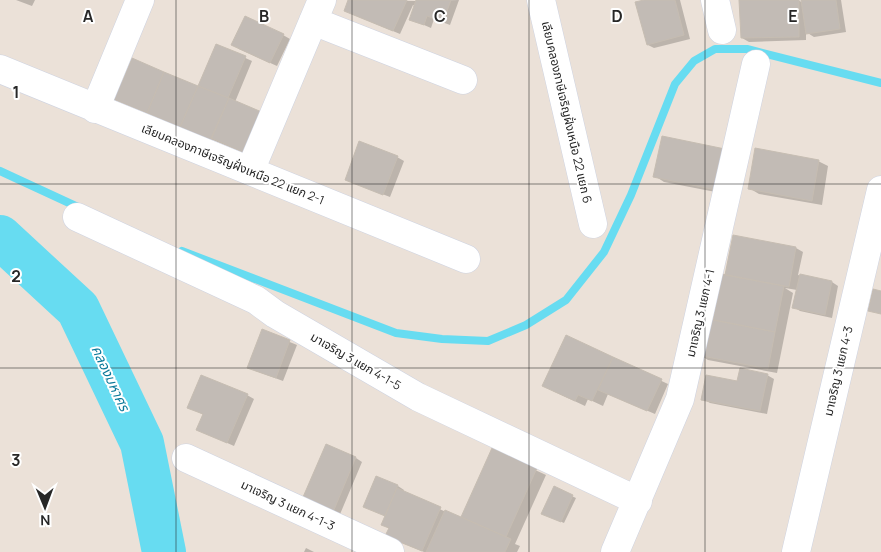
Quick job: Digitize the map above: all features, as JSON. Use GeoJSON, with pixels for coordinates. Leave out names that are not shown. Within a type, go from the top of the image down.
{"type":"FeatureCollection","features":[{"type":"Feature","properties":{"kind":"street"},"geometry":{"type":"LineString","coordinates":[[96,109],[140,0]]}},
{"type":"Feature","properties":{"kind":"street","name":"เลียบคลองภาษีเจริญฝั่งเหนือ 22 แยก 6"},"geometry":{"type":"LineString","coordinates":[[540,0],[593,224]]}},
{"type":"Feature","properties":{"kind":"street"},"geometry":{"type":"LineString","coordinates":[[715,0],[722,30]]}},
{"type":"Feature","properties":{"kind":"street"},"geometry":{"type":"LineString","coordinates":[[250,171],[318,11],[463,80]]}},
{"type":"Feature","properties":{"kind":"street","name":"มาเจริญ 3 แยก 4-1"},"geometry":{"type":"LineString","coordinates":[[616,552],[680,399],[756,64]]}},
{"type":"Feature","properties":{"kind":"street","name":"เลียบคลองภาษีเจริญฝั่งเหนือ 22 แยก 2-1"},"geometry":{"type":"LineString","coordinates":[[0,69],[466,259]]}},
{"type":"Feature","properties":{"kind":"street","name":"มาเจริญ 3 แยก 4-3"},"geometry":{"type":"LineString","coordinates":[[796,552],[881,190]]}},
{"type":"Feature","properties":{"kind":"street","name":"มาเจริญ 3 แยก 4-1-5"},"geometry":{"type":"LineString","coordinates":[[77,217],[256,300],[275,314],[418,397],[638,501]]}},
{"type":"Feature","properties":{"kind":"street","name":"มาเจริญ 3 แยก 4-1-3"},"geometry":{"type":"LineString","coordinates":[[186,458],[390,552]]}},
{"type":"Feature","properties":{"kind":"building"},"geometry":{"type":"Polygon","coordinates":[[[348,0],[407,0],[393,31],[344,11],[348,0]]]}},
{"type":"Feature","properties":{"kind":"building"},"geometry":{"type":"Polygon","coordinates":[[[416,0],[451,0],[443,22],[427,16],[424,25],[409,20],[416,0]]]}},
{"type":"Feature","properties":{"kind":"building"},"geometry":{"type":"Polygon","coordinates":[[[644,0],[675,0],[684,35],[647,45],[635,2],[644,0]]]}},
{"type":"Feature","properties":{"kind":"building"},"geometry":{"type":"Polygon","coordinates":[[[739,0],[799,0],[799,37],[741,38],[739,0]]]}},
{"type":"Feature","properties":{"kind":"building"},"geometry":{"type":"Polygon","coordinates":[[[801,0],[836,0],[840,29],[806,34],[801,0]]]}},
{"type":"Feature","properties":{"kind":"building"},"geometry":{"type":"Polygon","coordinates":[[[245,16],[284,34],[270,63],[231,45],[245,16]]]}},
{"type":"Feature","properties":{"kind":"building"},"geometry":{"type":"Polygon","coordinates":[[[216,44],[246,56],[228,98],[198,86],[216,44]]]}},
{"type":"Feature","properties":{"kind":"building"},"geometry":{"type":"Polygon","coordinates":[[[132,58],[164,72],[147,113],[108,97],[115,79],[122,82],[132,58]]]}},
{"type":"Feature","properties":{"kind":"building"},"geometry":{"type":"Polygon","coordinates":[[[164,72],[198,86],[180,127],[147,113],[164,72]]]}},
{"type":"Feature","properties":{"kind":"building"},"geometry":{"type":"Polygon","coordinates":[[[198,86],[229,98],[211,140],[180,127],[198,86]]]}},
{"type":"Feature","properties":{"kind":"building"},"geometry":{"type":"Polygon","coordinates":[[[229,98],[264,113],[247,154],[211,138],[229,98]]]}},
{"type":"Feature","properties":{"kind":"building"},"geometry":{"type":"Polygon","coordinates":[[[662,136],[725,149],[716,190],[653,177],[662,136]]]}},
{"type":"Feature","properties":{"kind":"building"},"geometry":{"type":"Polygon","coordinates":[[[359,141],[398,156],[383,195],[345,180],[359,141]]]}},
{"type":"Feature","properties":{"kind":"building"},"geometry":{"type":"Polygon","coordinates":[[[755,148],[819,160],[812,201],[748,189],[755,148]]]}},
{"type":"Feature","properties":{"kind":"building"},"geometry":{"type":"Polygon","coordinates":[[[733,235],[796,247],[789,287],[725,275],[733,235]]]}},
{"type":"Feature","properties":{"kind":"building"},"geometry":{"type":"Polygon","coordinates":[[[722,274],[784,286],[775,332],[713,320],[722,274]]]}},
{"type":"Feature","properties":{"kind":"building"},"geometry":{"type":"Polygon","coordinates":[[[800,274],[832,281],[825,315],[792,308],[800,274]]]}},
{"type":"Feature","properties":{"kind":"building"},"geometry":{"type":"Polygon","coordinates":[[[873,289],[881,291],[881,314],[868,311],[873,289]]]}},
{"type":"Feature","properties":{"kind":"building"},"geometry":{"type":"Polygon","coordinates":[[[704,318],[775,332],[768,369],[697,355],[704,318]]]}},
{"type":"Feature","properties":{"kind":"building"},"geometry":{"type":"Polygon","coordinates":[[[262,329],[290,340],[276,378],[247,368],[262,329]]]}},
{"type":"Feature","properties":{"kind":"building"},"geometry":{"type":"Polygon","coordinates":[[[566,335],[613,357],[592,401],[578,395],[575,401],[542,386],[566,335]]]}},
{"type":"Feature","properties":{"kind":"building"},"geometry":{"type":"Polygon","coordinates":[[[613,357],[662,379],[647,411],[598,390],[613,357]]]}},
{"type":"Feature","properties":{"kind":"building"},"geometry":{"type":"Polygon","coordinates":[[[740,368],[768,374],[760,411],[701,400],[706,375],[737,381],[740,368]]]}},
{"type":"Feature","properties":{"kind":"building"},"geometry":{"type":"Polygon","coordinates":[[[201,375],[248,394],[227,443],[196,430],[203,414],[187,408],[201,375]]]}},
{"type":"Feature","properties":{"kind":"building"},"geometry":{"type":"Polygon","coordinates":[[[326,444],[356,457],[331,517],[300,504],[326,444]]]}},
{"type":"Feature","properties":{"kind":"building"},"geometry":{"type":"Polygon","coordinates":[[[492,448],[537,468],[506,537],[461,517],[492,448]]]}},
{"type":"Feature","properties":{"kind":"building"},"geometry":{"type":"Polygon","coordinates":[[[376,476],[398,485],[385,516],[363,507],[376,476]]]}},
{"type":"Feature","properties":{"kind":"building"},"geometry":{"type":"Polygon","coordinates":[[[554,486],[573,495],[561,522],[541,514],[554,486]]]}},
{"type":"Feature","properties":{"kind":"building"},"geometry":{"type":"Polygon","coordinates":[[[397,488],[441,507],[422,551],[385,536],[389,528],[381,525],[397,488]]]}},
{"type":"Feature","properties":{"kind":"building"},"geometry":{"type":"Polygon","coordinates":[[[445,510],[511,539],[505,552],[426,552],[445,510]]]}},
{"type":"Feature","properties":{"kind":"waterway"},"geometry":{"type":"LineString","coordinates":[[182,251],[396,333],[442,339],[488,341],[526,325],[566,300],[604,252],[631,195],[675,84],[694,61],[715,49],[747,49],[881,83]]}},
{"type":"Feature","properties":{"kind":"waterway"},"geometry":{"type":"LineString","coordinates":[[0,171],[80,208]]}},
{"type":"Feature","properties":{"kind":"waterway","name":"คลองมหาศร"},"geometry":{"type":"LineString","coordinates":[[0,237],[78,309],[142,443],[164,552]]}}]}
